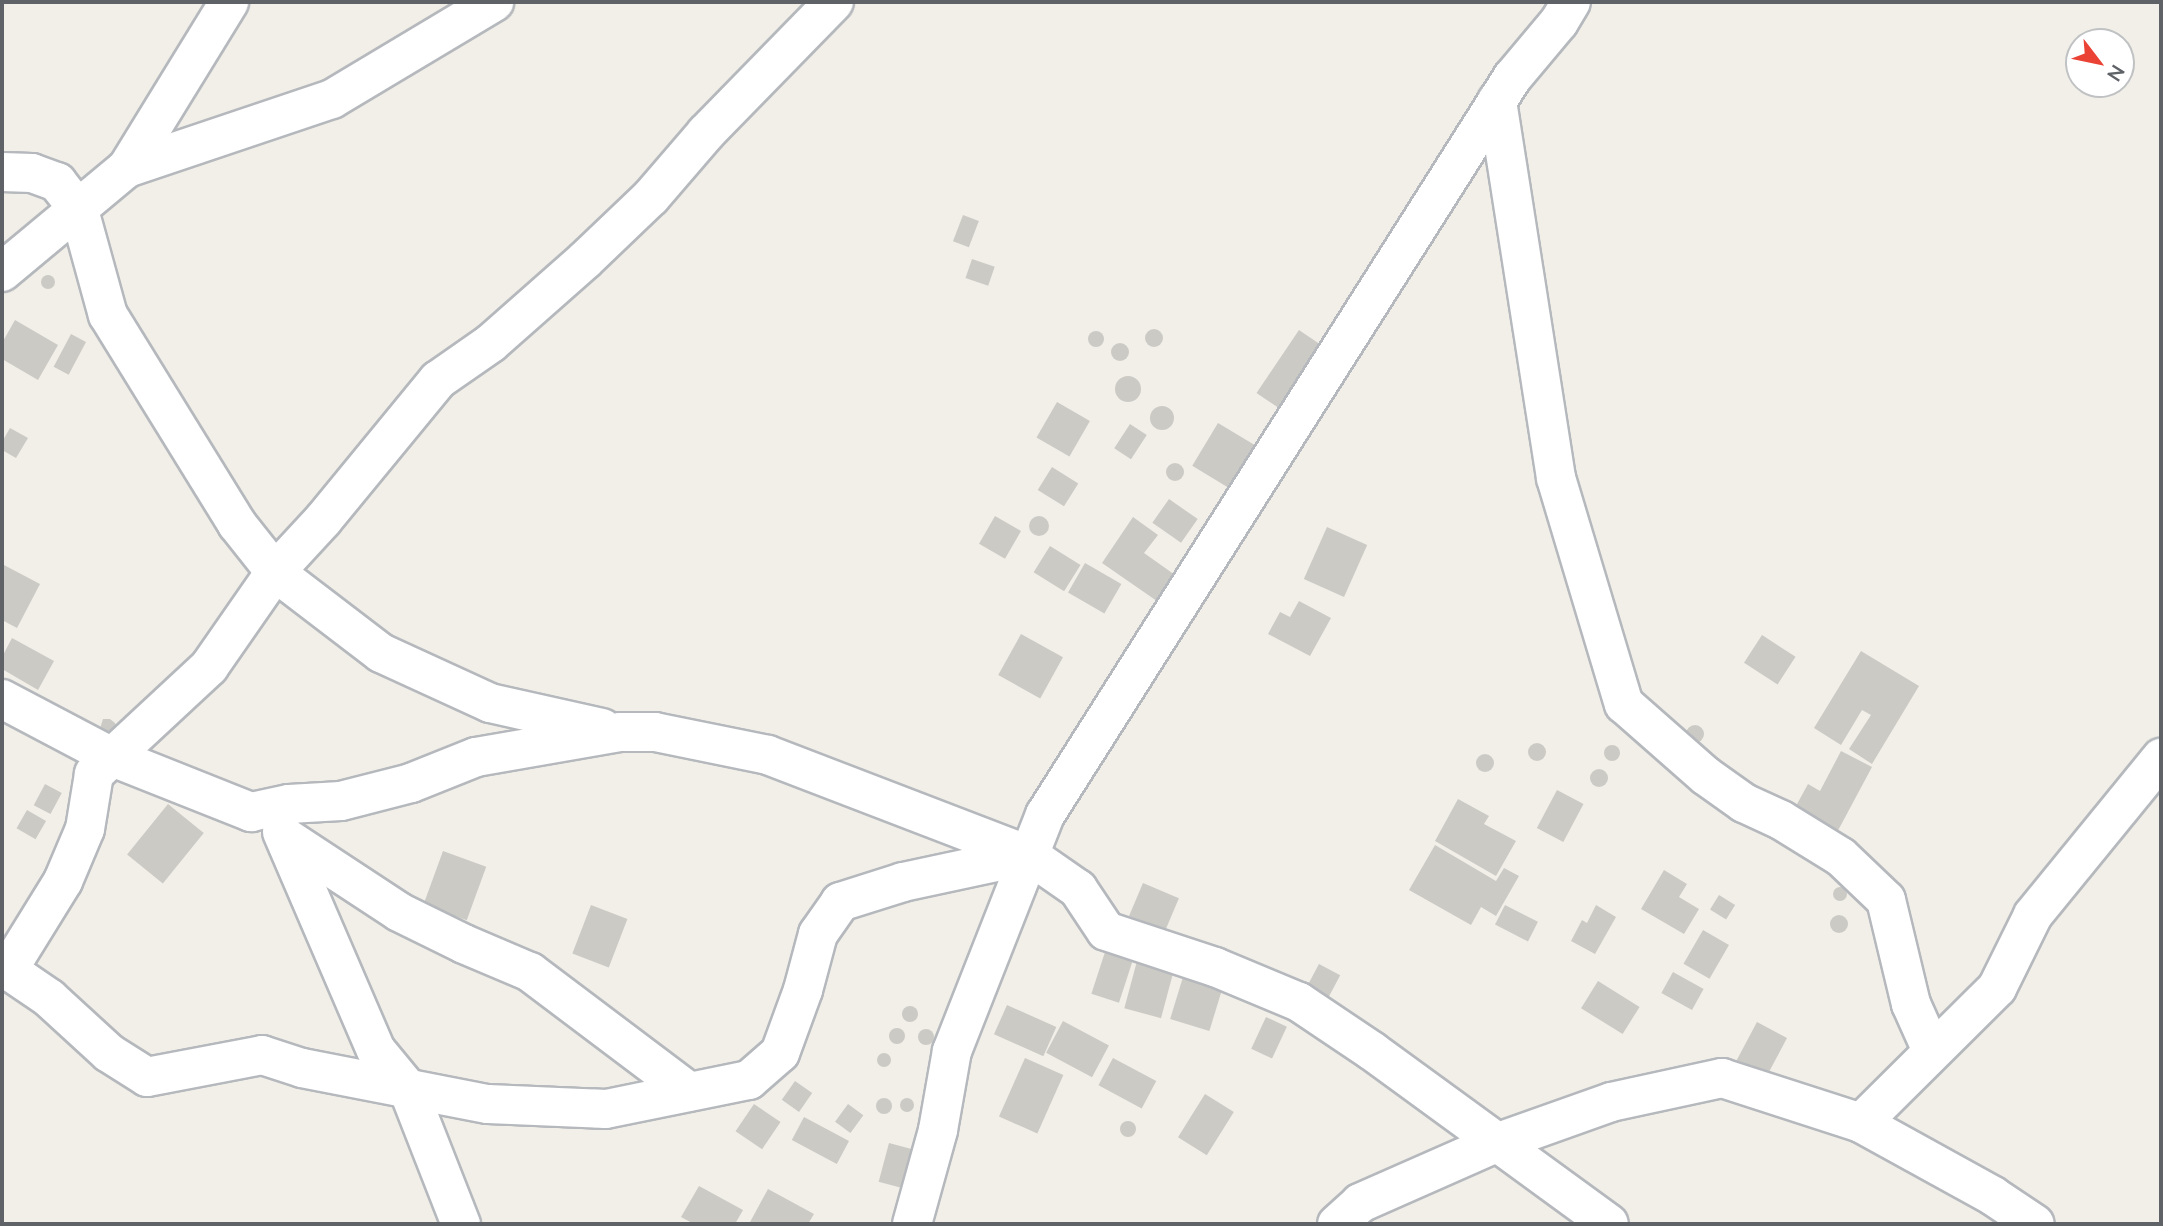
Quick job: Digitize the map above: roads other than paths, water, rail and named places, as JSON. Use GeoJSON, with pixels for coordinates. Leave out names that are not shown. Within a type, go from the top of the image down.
{"type":"FeatureCollection","features":[{"type":"Feature","properties":{"kind":"street"},"geometry":{"type":"LineString","coordinates":[[2,272],[127,167],[229,2]]}},
{"type":"Feature","properties":{"kind":"street"},"geometry":{"type":"LineString","coordinates":[[127,167],[332,99],[494,2]]}},
{"type":"Feature","properties":{"kind":"street"},"geometry":{"type":"LineString","coordinates":[[834,2],[706,133],[651,197],[491,343],[438,380],[323,520],[275,572],[209,667],[157,718],[110,756],[94,774],[85,829],[63,881],[3,973],[49,998],[109,1054],[146,1077],[262,1055],[302,1068],[488,1104],[606,1110],[749,1080],[780,1053],[803,990],[818,934],[839,902],[903,881],[1029,855]]}},
{"type":"Feature","properties":{"kind":"street"},"geometry":{"type":"LineString","coordinates":[[912,1224],[938,1130],[952,1051],[1045,814],[1497,101],[1571,2]]}},
{"type":"Feature","properties":{"kind":"street"},"geometry":{"type":"LineString","coordinates":[[1497,101],[1556,478],[1624,704],[1706,776],[1744,803],[1781,820],[1841,857],[1886,900],[1911,1004],[1932,1051]]}},
{"type":"Feature","properties":{"kind":"street"},"geometry":{"type":"LineString","coordinates":[[2,172],[32,173],[57,182],[79,210],[108,315],[237,524],[275,572],[381,653],[490,703],[620,732]]}},
{"type":"Feature","properties":{"kind":"street"},"geometry":{"type":"LineString","coordinates":[[2,699],[110,756],[251,811],[275,824],[399,912],[530,972],[689,1092]]}},
{"type":"Feature","properties":{"kind":"street"},"geometry":{"type":"LineString","coordinates":[[275,824],[289,804],[341,801],[411,783],[476,757],[620,732],[655,732],[768,755],[1029,855],[1077,889],[1105,931],[1215,967],[1299,1002],[1609,1224]]}},
{"type":"Feature","properties":{"kind":"street"},"geometry":{"type":"LineString","coordinates":[[1861,1124],[1997,988],[2033,915],[2161,758]]}},
{"type":"Feature","properties":{"kind":"street"},"geometry":{"type":"LineString","coordinates":[[275,824],[376,1050],[408,1089],[461,1224]]}},
{"type":"Feature","properties":{"kind":"street"},"geometry":{"type":"LineString","coordinates":[[1337,1224],[1360,1203],[1496,1143],[1611,1102],[1722,1078],[1861,1124],[1993,1196],[2035,1224]]}}]}
